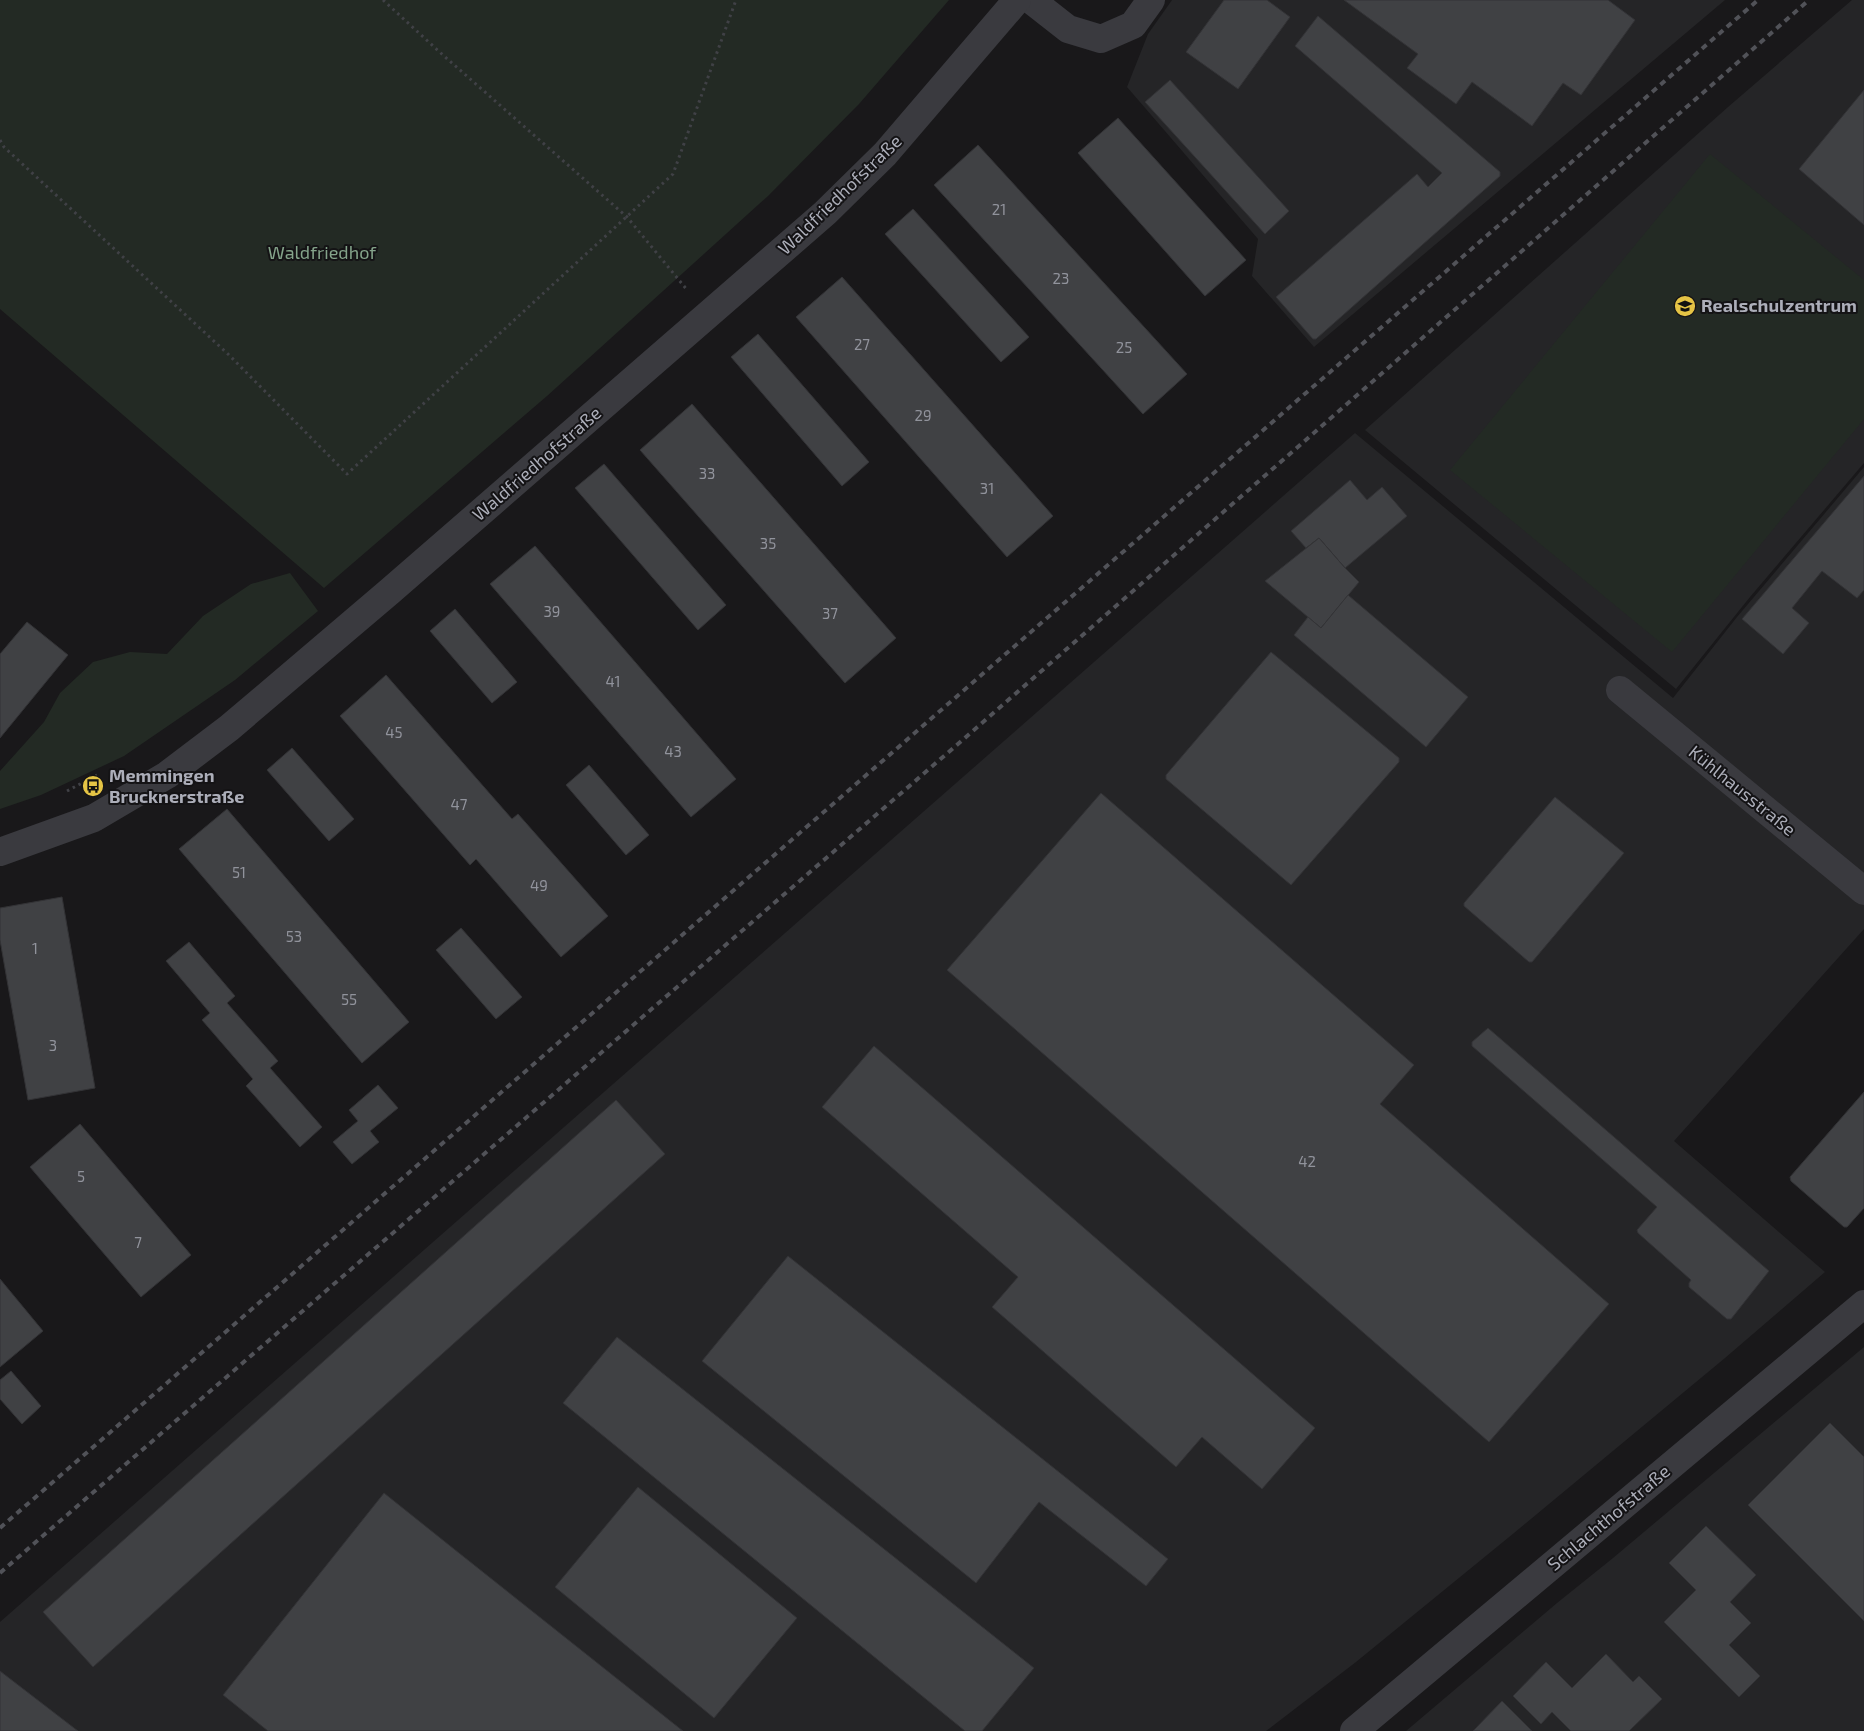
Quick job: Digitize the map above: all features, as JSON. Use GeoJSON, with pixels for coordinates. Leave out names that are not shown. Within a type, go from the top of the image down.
{"type":"FeatureCollection","features":[{"type":"Feature","properties":{"kind":"street","name":"Waldfriedhofstraße"},"geometry":{"type":"LineString","coordinates":[[0,852],[94,818],[167,775],[252,709],[825,213],[898,140],[1017,0]]}},
{"type":"Feature","properties":{"kind":"street"},"geometry":{"type":"LineString","coordinates":[[1031,0],[1068,29],[1101,39],[1133,25],[1151,0]]}},
{"type":"Feature","properties":{"kind":"street","name":"Kühlhausstraße"},"geometry":{"type":"LineString","coordinates":[[1620,690],[1864,891]]}},
{"type":"Feature","properties":{"kind":"street","name":"Schlachthofstraße"},"geometry":{"type":"LineString","coordinates":[[1354,1731],[1864,1304]]}},
{"type":"Feature","properties":{"kind":"path"},"geometry":{"type":"LineString","coordinates":[[384,0],[444,56],[627,217],[694,298]]}},
{"type":"Feature","properties":{"kind":"path"},"geometry":{"type":"LineString","coordinates":[[0,140],[4,147],[229,355],[347,474],[672,174],[736,0]]}},
{"type":"Feature","properties":{"kind":"shaded area"},"geometry":{"type":"Polygon","coordinates":[[[1172,0],[1725,0],[1314,347],[1252,276],[1258,239],[1127,87],[1148,34],[1172,0]]]}},
{"type":"Feature","properties":{"kind":"shaded area","name":"Realschulzentrum"},"geometry":{"type":"Polygon","coordinates":[[[1852,0],[1864,0],[1864,463],[1750,597],[1676,689],[1365,430],[1728,107],[1852,0]]]}},
{"type":"Feature","properties":{"kind":"shaded area"},"geometry":{"type":"Polygon","coordinates":[[[1355,433],[1673,698],[1737,617],[1864,467],[1864,929],[1674,1141],[1825,1272],[1725,1358],[1514,1533],[1356,1662],[1266,1731],[0,1731],[0,1622],[1355,433]]]}},
{"type":"Feature","properties":{"kind":"shaded area"},"geometry":{"type":"Polygon","coordinates":[[[1864,1347],[1864,1731],[1406,1731],[1557,1603],[1864,1347]]]}},
{"type":"Feature","properties":{"kind":"green space","name":"Waldfriedhof"},"geometry":{"type":"Polygon","coordinates":[[[0,0],[949,0],[859,104],[768,196],[547,396],[324,588],[0,309],[0,0]]]}},
{"type":"Feature","properties":{"kind":"green space","name":"Realschulzentrum"},"geometry":{"type":"Polygon","coordinates":[[[1710,154],[1864,280],[1864,419],[1672,652],[1450,470],[1710,154]]]}},
{"type":"Feature","properties":{"kind":"green space"},"geometry":{"type":"Polygon","coordinates":[[[290,573],[318,611],[235,680],[124,756],[41,795],[0,809],[0,771],[44,722],[60,693],[93,662],[130,652],[167,654],[203,616],[251,584],[290,573]]]}},
{"type":"Feature","properties":{"kind":"building"},"geometry":{"type":"Polygon","coordinates":[[[1224,0],[1267,0],[1290,17],[1238,89],[1186,52],[1224,0]]]}},
{"type":"Feature","properties":{"kind":"building"},"geometry":{"type":"Polygon","coordinates":[[[1344,0],[1608,0],[1635,20],[1581,95],[1563,83],[1532,126],[1472,82],[1456,104],[1407,68],[1418,54],[1344,0]]]}},
{"type":"Feature","properties":{"kind":"building"},"geometry":{"type":"Polygon","coordinates":[[[1318,16],[1500,172],[1500,176],[1316,339],[1313,339],[1276,297],[1417,174],[1428,187],[1442,173],[1295,46],[1318,16]]]}},
{"type":"Feature","properties":{"kind":"building"},"geometry":{"type":"Polygon","coordinates":[[[1170,80],[1289,211],[1265,234],[1145,102],[1170,80]]]}},
{"type":"Feature","properties":{"kind":"building"},"geometry":{"type":"Polygon","coordinates":[[[1864,90],[1864,225],[1799,169],[1864,90]]]}},
{"type":"Feature","properties":{"kind":"building"},"geometry":{"type":"Polygon","coordinates":[[[1118,118],[1246,260],[1205,296],[1078,153],[1118,118]]]}},
{"type":"Feature","properties":{"kind":"building"},"geometry":{"type":"Polygon","coordinates":[[[978,145],[1187,374],[1143,414],[934,185],[978,145]]]}},
{"type":"Feature","properties":{"kind":"building"},"geometry":{"type":"Polygon","coordinates":[[[913,209],[1029,337],[1001,362],[885,234],[913,209]]]}},
{"type":"Feature","properties":{"kind":"building"},"geometry":{"type":"Polygon","coordinates":[[[842,277],[1053,516],[1007,557],[796,317],[842,277]]]}},
{"type":"Feature","properties":{"kind":"building"},"geometry":{"type":"Polygon","coordinates":[[[758,334],[869,462],[842,486],[731,357],[758,334]]]}},
{"type":"Feature","properties":{"kind":"building"},"geometry":{"type":"Polygon","coordinates":[[[692,404],[896,638],[845,683],[640,450],[692,404]]]}},
{"type":"Feature","properties":{"kind":"building"},"geometry":{"type":"Polygon","coordinates":[[[604,464],[726,605],[698,630],[575,488],[604,464]]]}},
{"type":"Feature","properties":{"kind":"building"},"geometry":{"type":"Polygon","coordinates":[[[1864,476],[1864,590],[1857,598],[1822,571],[1792,608],[1809,623],[1783,654],[1742,619],[1864,476]]]}},
{"type":"Feature","properties":{"kind":"building"},"geometry":{"type":"Polygon","coordinates":[[[1350,480],[1367,500],[1382,487],[1407,516],[1345,568],[1319,538],[1306,548],[1291,531],[1350,480]]]}},
{"type":"Feature","properties":{"kind":"building"},"geometry":{"type":"Polygon","coordinates":[[[1319,538],[1359,582],[1321,628],[1265,581],[1319,538]]]}},
{"type":"Feature","properties":{"kind":"building"},"geometry":{"type":"Polygon","coordinates":[[[535,546],[736,779],[691,817],[490,584],[535,546]]]}},
{"type":"Feature","properties":{"kind":"building"},"geometry":{"type":"Polygon","coordinates":[[[1348,595],[1468,697],[1426,747],[1294,635],[1308,617],[1321,628],[1348,595]]]}},
{"type":"Feature","properties":{"kind":"building"},"geometry":{"type":"Polygon","coordinates":[[[455,609],[517,682],[492,703],[430,631],[455,609]]]}},
{"type":"Feature","properties":{"kind":"building"},"geometry":{"type":"Polygon","coordinates":[[[27,622],[68,655],[0,738],[0,654],[27,622]]]}},
{"type":"Feature","properties":{"kind":"building"},"geometry":{"type":"Polygon","coordinates":[[[1271,652],[1399,758],[1399,762],[1291,885],[1166,779],[1166,775],[1271,652]]]}},
{"type":"Feature","properties":{"kind":"building"},"geometry":{"type":"Polygon","coordinates":[[[386,675],[512,819],[518,814],[608,916],[561,957],[476,859],[470,865],[340,716],[386,675]]]}},
{"type":"Feature","properties":{"kind":"building"},"geometry":{"type":"Polygon","coordinates":[[[292,748],[354,819],[329,841],[267,770],[292,748]]]}},
{"type":"Feature","properties":{"kind":"building"},"geometry":{"type":"Polygon","coordinates":[[[589,765],[649,835],[626,855],[566,785],[589,765]]]}},
{"type":"Feature","properties":{"kind":"building"},"geometry":{"type":"Polygon","coordinates":[[[1101,793],[1414,1065],[1380,1104],[1609,1304],[1489,1442],[947,970],[1101,793]]]}},
{"type":"Feature","properties":{"kind":"building"},"geometry":{"type":"Polygon","coordinates":[[[1555,797],[1624,853],[1532,962],[1529,962],[1464,906],[1464,903],[1555,797]]]}},
{"type":"Feature","properties":{"kind":"building"},"geometry":{"type":"Polygon","coordinates":[[[227,809],[409,1022],[362,1063],[179,849],[227,809]]]}},
{"type":"Feature","properties":{"kind":"building"},"geometry":{"type":"Polygon","coordinates":[[[62,897],[95,1088],[28,1100],[0,940],[0,908],[62,897]]]}},
{"type":"Feature","properties":{"kind":"building"},"geometry":{"type":"Polygon","coordinates":[[[461,928],[522,997],[496,1019],[436,950],[461,928]]]}},
{"type":"Feature","properties":{"kind":"building"},"geometry":{"type":"Polygon","coordinates":[[[189,942],[235,996],[227,1003],[278,1061],[270,1068],[322,1127],[300,1147],[246,1086],[253,1079],[202,1020],[210,1013],[166,961],[189,942]]]}},
{"type":"Feature","properties":{"kind":"building"},"geometry":{"type":"Polygon","coordinates":[[[1488,1028],[1769,1271],[1731,1319],[1727,1319],[1689,1287],[1691,1280],[1638,1233],[1637,1230],[1657,1207],[1472,1046],[1472,1042],[1488,1028]]]}},
{"type":"Feature","properties":{"kind":"building"},"geometry":{"type":"Polygon","coordinates":[[[874,1046],[1315,1428],[1262,1489],[1202,1437],[1176,1467],[992,1307],[1018,1277],[822,1107],[874,1046]]]}},
{"type":"Feature","properties":{"kind":"building"},"geometry":{"type":"Polygon","coordinates":[[[378,1085],[398,1108],[370,1131],[379,1142],[352,1164],[333,1142],[358,1121],[349,1110],[378,1085]]]}},
{"type":"Feature","properties":{"kind":"building"},"geometry":{"type":"Polygon","coordinates":[[[1864,1092],[1864,1208],[1847,1227],[1844,1227],[1791,1181],[1790,1177],[1864,1092]]]}},
{"type":"Feature","properties":{"kind":"building"},"geometry":{"type":"Polygon","coordinates":[[[616,1100],[665,1154],[93,1667],[43,1612],[616,1100]]]}},
{"type":"Feature","properties":{"kind":"building"},"geometry":{"type":"Polygon","coordinates":[[[80,1124],[191,1255],[141,1297],[30,1167],[80,1124]]]}},
{"type":"Feature","properties":{"kind":"building"},"geometry":{"type":"Polygon","coordinates":[[[788,1256],[1168,1559],[1146,1586],[1039,1502],[976,1583],[702,1361],[788,1256]]]}},
{"type":"Feature","properties":{"kind":"building"},"geometry":{"type":"Polygon","coordinates":[[[0,1279],[43,1331],[0,1367],[0,1279]]]}},
{"type":"Feature","properties":{"kind":"building"},"geometry":{"type":"Polygon","coordinates":[[[617,1337],[1034,1668],[982,1731],[965,1731],[563,1403],[617,1337]]]}},
{"type":"Feature","properties":{"kind":"building"},"geometry":{"type":"Polygon","coordinates":[[[11,1371],[41,1406],[22,1424],[0,1399],[0,1380],[11,1371]]]}},
{"type":"Feature","properties":{"kind":"building"},"geometry":{"type":"Polygon","coordinates":[[[1830,1423],[1864,1457],[1864,1621],[1748,1505],[1830,1423]]]}},
{"type":"Feature","properties":{"kind":"building"},"geometry":{"type":"Polygon","coordinates":[[[638,1487],[797,1618],[714,1718],[555,1587],[638,1487]]]}},
{"type":"Feature","properties":{"kind":"building"},"geometry":{"type":"Polygon","coordinates":[[[384,1493],[683,1731],[268,1731],[223,1695],[384,1493]]]}},
{"type":"Feature","properties":{"kind":"building"},"geometry":{"type":"Polygon","coordinates":[[[1706,1526],[1756,1575],[1730,1602],[1751,1623],[1729,1645],[1760,1676],[1739,1697],[1664,1622],[1696,1590],[1669,1563],[1706,1526]]]}},
{"type":"Feature","properties":{"kind":"building"},"geometry":{"type":"Polygon","coordinates":[[[1606,1654],[1633,1682],[1639,1676],[1662,1699],[1629,1731],[1571,1731],[1552,1712],[1541,1724],[1513,1696],[1546,1662],[1572,1688],[1606,1654]]]}},
{"type":"Feature","properties":{"kind":"building"},"geometry":{"type":"Polygon","coordinates":[[[0,1671],[78,1731],[0,1731],[0,1671]]]}},
{"type":"Feature","properties":{"kind":"building"},"geometry":{"type":"Polygon","coordinates":[[[1502,1701],[1532,1731],[1473,1731],[1502,1701]]]}},
{"type":"Feature","properties":{"kind":"railway"},"geometry":{"type":"LineString","coordinates":[[0,1528],[1758,0]]}},
{"type":"Feature","properties":{"kind":"railway"},"geometry":{"type":"LineString","coordinates":[[0,1573],[966,737],[1809,0]]}},
{"type":"Feature","properties":{"kind":"place","name":"Realschulzentrum"},"geometry":{"type":"Point","coordinates":[1685,306]}},
{"type":"Feature","properties":{"kind":"place","name":"Memmingen Brucknerstraße"},"geometry":{"type":"Point","coordinates":[93,786]}}]}
